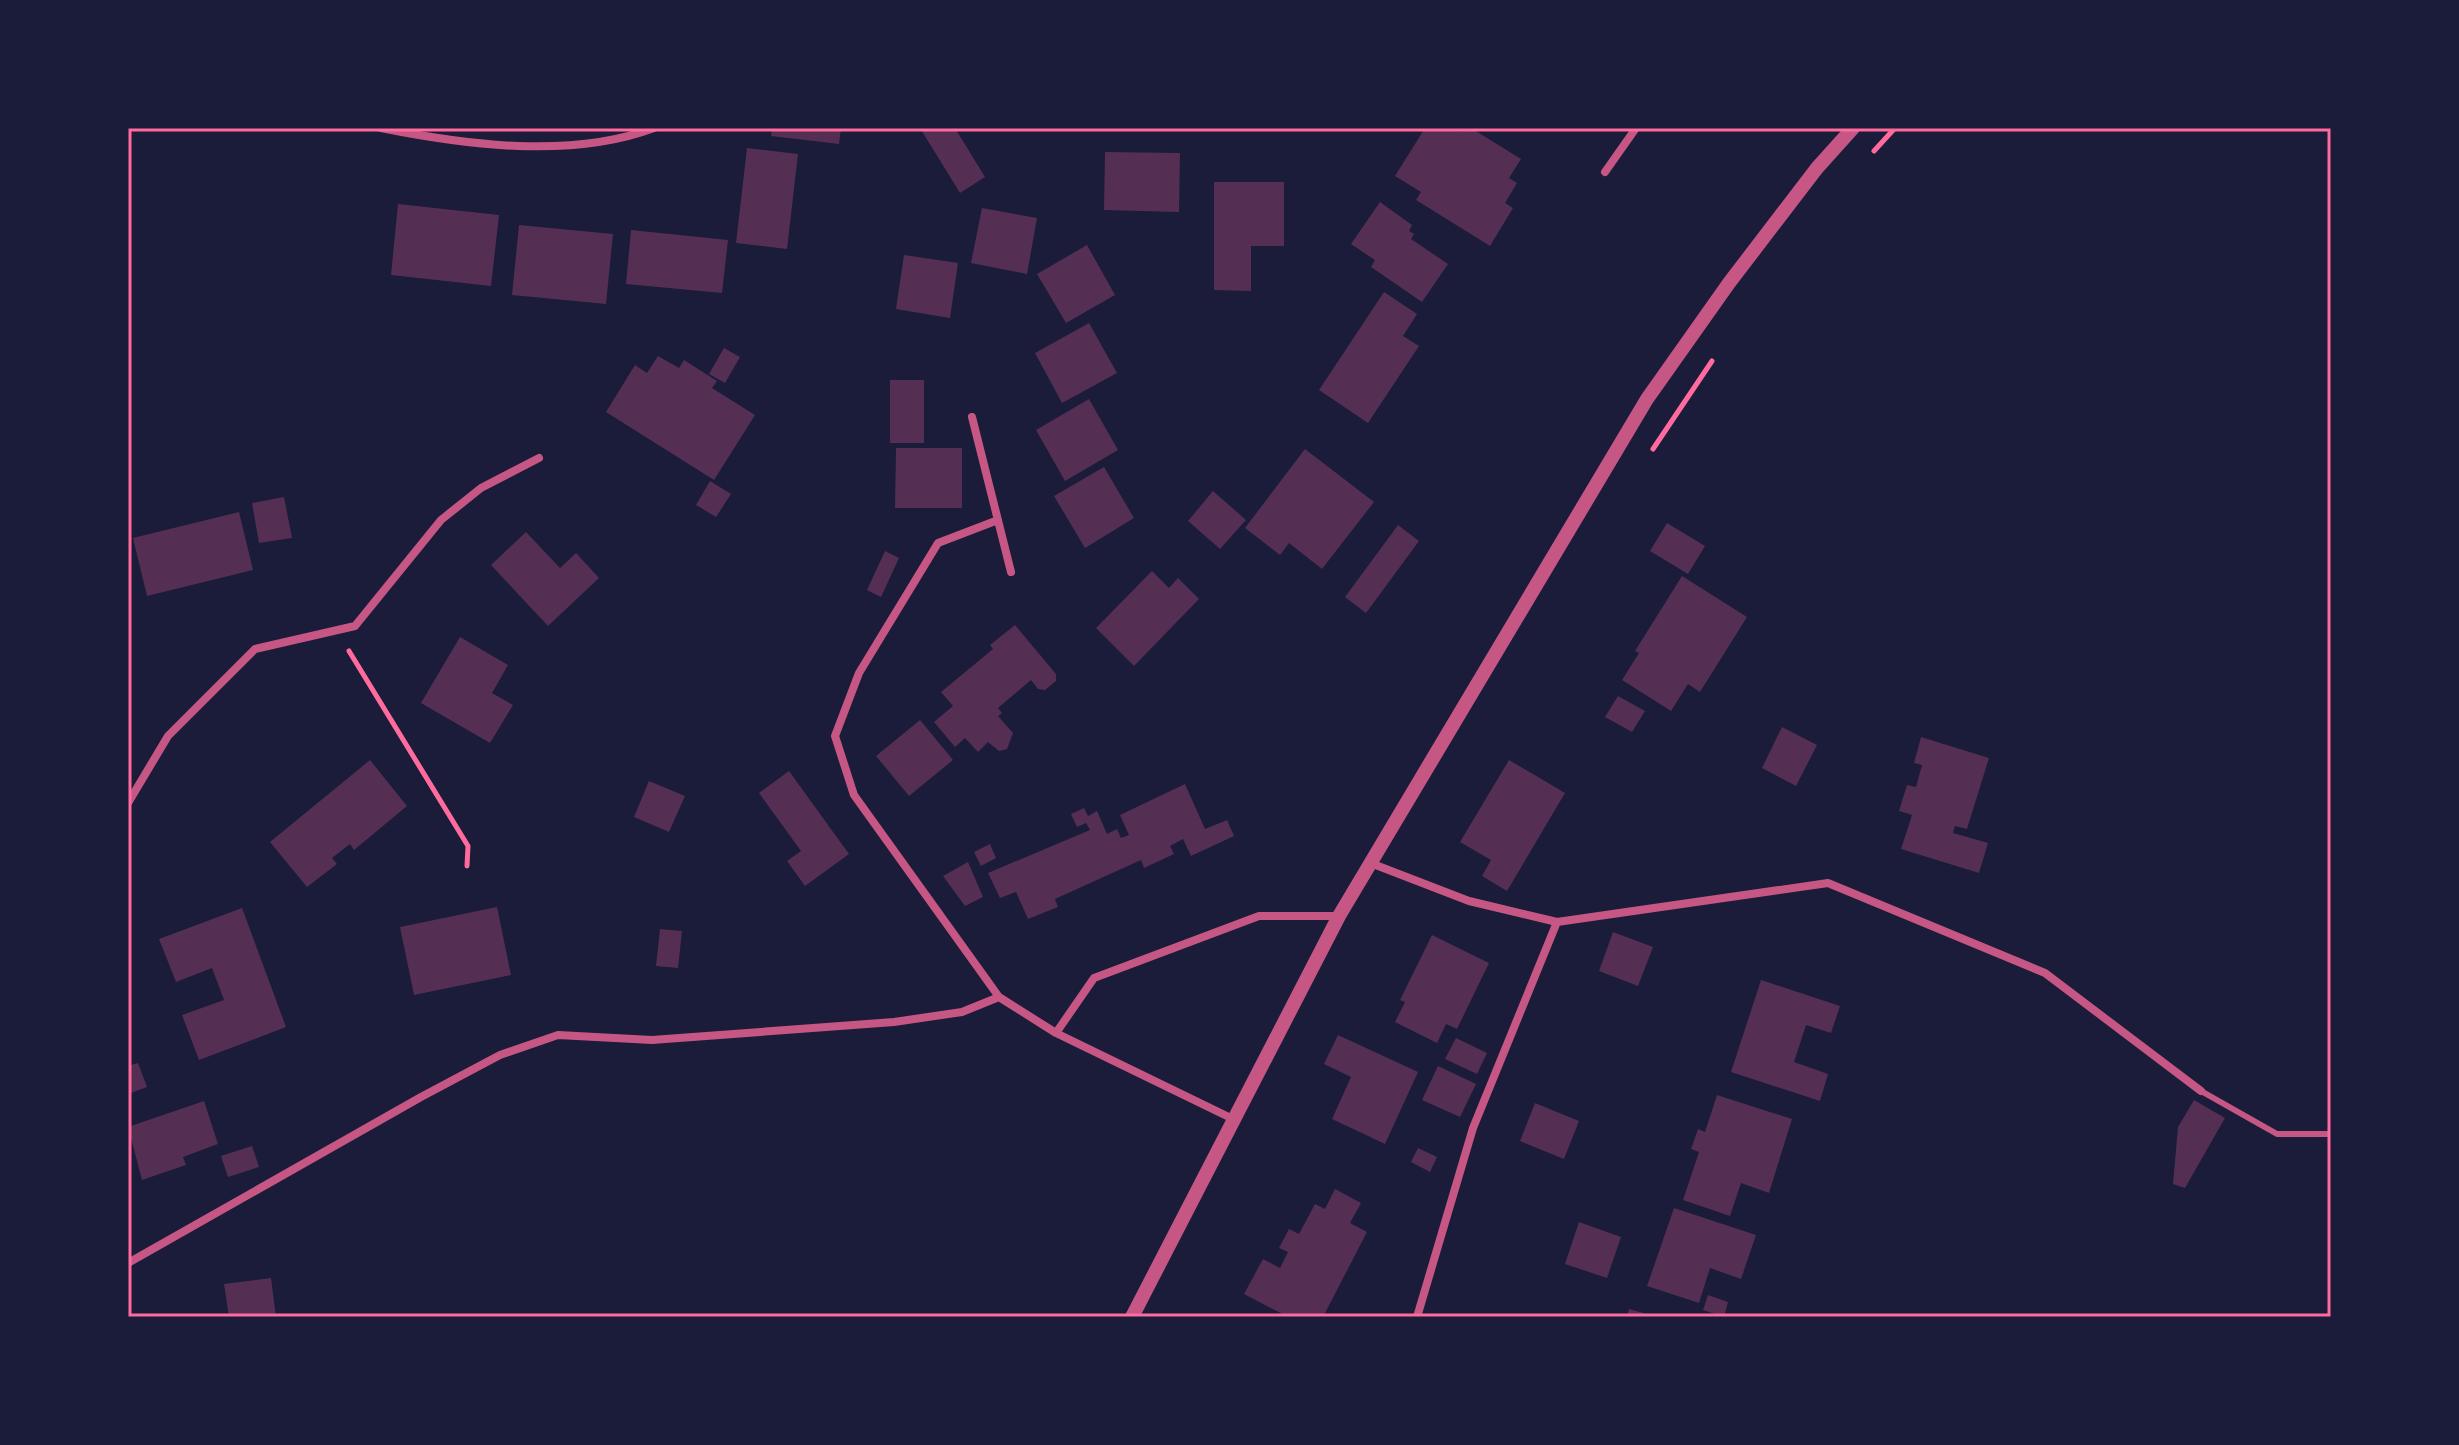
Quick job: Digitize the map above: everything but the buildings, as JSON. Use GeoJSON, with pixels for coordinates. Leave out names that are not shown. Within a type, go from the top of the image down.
{"type":"FeatureCollection","features":[{"type":"Feature","properties":{"kind":"street"},"geometry":{"type":"LineString","coordinates":[[381,128],[446,138],[561,145],[630,137],[654,128]]}},
{"type":"Feature","properties":{"kind":"street"},"geometry":{"type":"LineString","coordinates":[[1605,172],[1636,128]]}},
{"type":"Feature","properties":{"kind":"street"},"geometry":{"type":"LineString","coordinates":[[1132,1317],[1339,916],[1373,864],[1647,399],[1737,271],[1817,168],[1853,128]]}},
{"type":"Feature","properties":{"kind":"street"},"geometry":{"type":"LineString","coordinates":[[972,417],[1011,572]]}},
{"type":"Feature","properties":{"kind":"street"},"geometry":{"type":"LineString","coordinates":[[128,803],[168,736],[255,649],[338,633],[355,626],[441,520],[481,488],[539,458]]}},
{"type":"Feature","properties":{"kind":"street"},"geometry":{"type":"LineString","coordinates":[[998,520],[938,543],[859,673],[835,736],[854,795],[999,997],[1056,1033],[1233,1119]]}},
{"type":"Feature","properties":{"kind":"street"},"geometry":{"type":"LineString","coordinates":[[1373,864],[1469,901],[1557,922],[1828,883],[2045,973],[2201,1091]]}},
{"type":"Feature","properties":{"kind":"street"},"geometry":{"type":"LineString","coordinates":[[1056,1033],[1094,978],[1259,916],[1339,916]]}},
{"type":"Feature","properties":{"kind":"street"},"geometry":{"type":"LineString","coordinates":[[1417,1317],[1473,1128],[1557,922]]}},
{"type":"Feature","properties":{"kind":"street"},"geometry":{"type":"LineString","coordinates":[[128,1263],[500,1055],[558,1035],[652,1040],[894,1022],[962,1012],[999,997]]}},
{"type":"Feature","properties":{"kind":"lane"},"geometry":{"type":"LineString","coordinates":[[2201,1091],[2277,1134],[2331,1134]]}},
{"type":"Feature","properties":{"kind":"path"},"geometry":{"type":"LineString","coordinates":[[1863,163],[1895,128]]}},
{"type":"Feature","properties":{"kind":"path"},"geometry":{"type":"LineString","coordinates":[[1649,456],[1719,351]]}},
{"type":"Feature","properties":{"kind":"path"},"geometry":{"type":"LineString","coordinates":[[338,633],[468,846],[467,866]]}}]}
